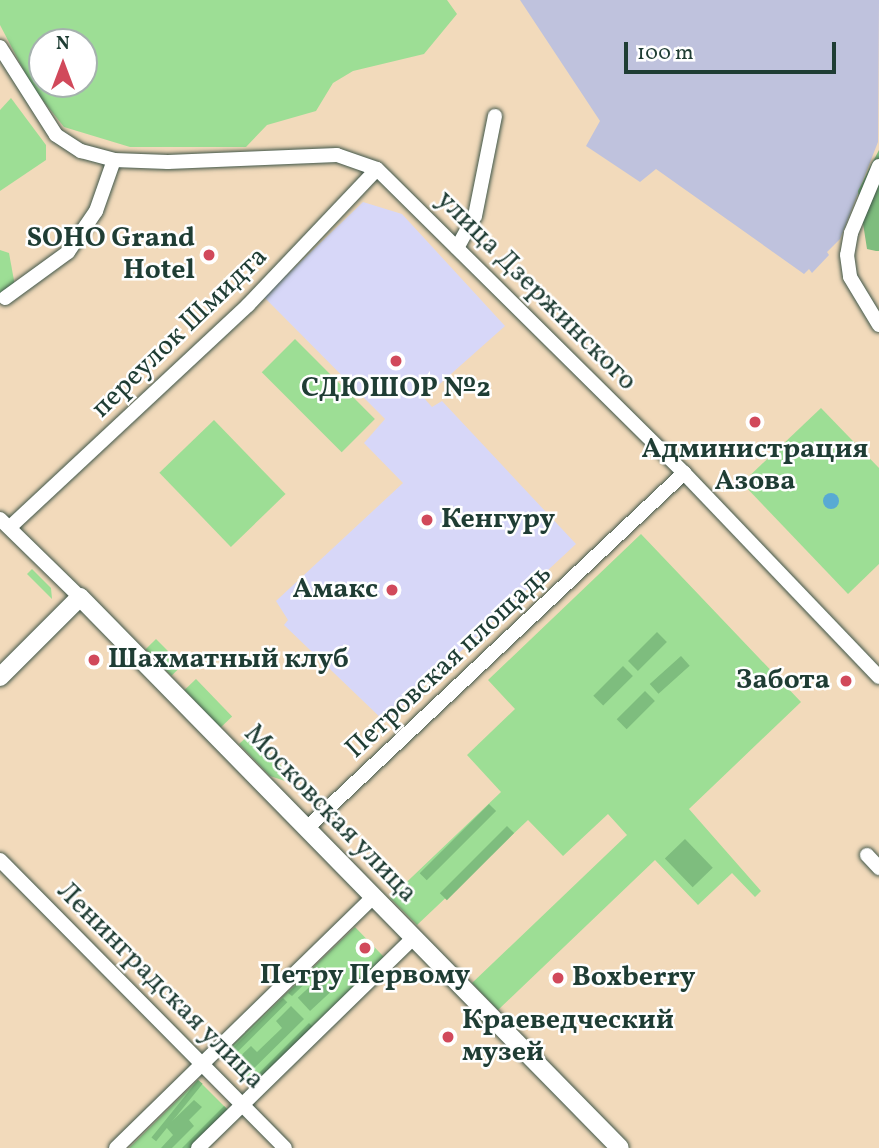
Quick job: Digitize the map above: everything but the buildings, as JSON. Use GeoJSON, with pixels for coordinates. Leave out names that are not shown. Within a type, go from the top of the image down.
{"type":"FeatureCollection","features":[{"type":"Feature","properties":{"kind":"main road","name":"Московская улица"},"geometry":{"type":"LineString","coordinates":[[80,597],[620,1148]]}},
{"type":"Feature","properties":{"kind":"main road"},"geometry":{"type":"LineString","coordinates":[[0,677],[80,597]]}},
{"type":"Feature","properties":{"kind":"street","name":"улица Дзержинского"},"geometry":{"type":"LineString","coordinates":[[0,47],[56,135],[66,144],[114,160],[337,155],[377,169],[684,472],[879,677]]}},
{"type":"Feature","properties":{"kind":"street"},"geometry":{"type":"LineString","coordinates":[[457,248],[475,216],[495,116]]}},
{"type":"Feature","properties":{"kind":"street"},"geometry":{"type":"LineString","coordinates":[[5,298],[68,252],[96,211],[114,160]]}},
{"type":"Feature","properties":{"kind":"street"},"geometry":{"type":"LineString","coordinates":[[879,166],[851,233],[847,255],[850,277],[879,325]]}},
{"type":"Feature","properties":{"kind":"street","name":"переулок Шмидта"},"geometry":{"type":"LineString","coordinates":[[6,523],[248,305],[377,169]]}},
{"type":"Feature","properties":{"kind":"street","name":"Петровская площадь"},"geometry":{"type":"LineString","coordinates":[[307,828],[684,472]]}},
{"type":"Feature","properties":{"kind":"street","name":"Московская улица"},"geometry":{"type":"LineString","coordinates":[[6,523],[80,597]]}},
{"type":"Feature","properties":{"kind":"street"},"geometry":{"type":"LineString","coordinates":[[867,855],[879,868]]}},
{"type":"Feature","properties":{"kind":"street","name":"Ленинградская улица"},"geometry":{"type":"LineString","coordinates":[[0,860],[285,1148]]}},
{"type":"Feature","properties":{"kind":"street"},"geometry":{"type":"LineString","coordinates":[[116,1148],[373,897]]}},
{"type":"Feature","properties":{"kind":"street"},"geometry":{"type":"LineString","coordinates":[[198,1148],[413,938]]}},
{"type":"Feature","properties":{"kind":"shaded area"},"geometry":{"type":"Polygon","coordinates":[[[520,0],[879,0],[878,142],[840,239],[827,252],[829,255],[812,273],[809,269],[804,274],[656,169],[640,182],[586,146],[600,121],[520,0]]]}},
{"type":"Feature","properties":{"kind":"shaded area"},"geometry":{"type":"Polygon","coordinates":[[[363,202],[402,214],[505,326],[424,398],[432,407],[442,401],[576,544],[385,722],[284,625],[288,620],[276,601],[403,483],[364,443],[385,419],[264,297],[363,202]]]}},
{"type":"Feature","properties":{"kind":"green space"},"geometry":{"type":"Polygon","coordinates":[[[0,0],[447,0],[457,14],[424,54],[353,71],[333,83],[316,111],[267,125],[246,147],[130,147],[64,127],[41,98],[98,98],[98,28],[28,28],[28,78],[0,25],[0,0]]]}},
{"type":"Feature","properties":{"kind":"green space"},"geometry":{"type":"Polygon","coordinates":[[[11,98],[46,145],[46,160],[0,191],[0,110],[11,98]]]}},
{"type":"Feature","properties":{"kind":"green space"},"geometry":{"type":"Polygon","coordinates":[[[879,150],[879,251],[876,251],[867,249],[858,191],[879,150]]]}},
{"type":"Feature","properties":{"kind":"green space"},"geometry":{"type":"Polygon","coordinates":[[[0,250],[9,253],[15,286],[0,294],[0,250]]]}},
{"type":"Feature","properties":{"kind":"green space"},"geometry":{"type":"Polygon","coordinates":[[[295,339],[375,419],[342,452],[262,372],[295,339]]]}},
{"type":"Feature","properties":{"kind":"green space"},"geometry":{"type":"Polygon","coordinates":[[[821,408],[879,468],[879,564],[848,594],[742,483],[821,408]]]}},
{"type":"Feature","properties":{"kind":"green space"},"geometry":{"type":"Polygon","coordinates":[[[214,420],[286,494],[231,547],[159,473],[214,420]]]}},
{"type":"Feature","properties":{"kind":"green space"},"geometry":{"type":"Polygon","coordinates":[[[641,534],[801,702],[689,809],[761,891],[755,897],[732,873],[698,905],[655,860],[498,1010],[472,983],[627,835],[608,814],[563,856],[528,820],[417,925],[390,898],[501,792],[467,755],[515,709],[488,680],[641,534]]]}},
{"type":"Feature","properties":{"kind":"green space"},"geometry":{"type":"Polygon","coordinates":[[[32,569],[51,588],[52,599],[27,574],[32,569]]]}},
{"type":"Feature","properties":{"kind":"green space"},"geometry":{"type":"Polygon","coordinates":[[[657,632],[667,642],[638,671],[628,661],[657,632]]]}},
{"type":"Feature","properties":{"kind":"green space"},"geometry":{"type":"Polygon","coordinates":[[[156,639],[182,665],[172,676],[145,650],[156,639]]]}},
{"type":"Feature","properties":{"kind":"green space"},"geometry":{"type":"Polygon","coordinates":[[[681,656],[690,666],[658,694],[650,684],[681,656]]]}},
{"type":"Feature","properties":{"kind":"green space"},"geometry":{"type":"Polygon","coordinates":[[[623,666],[633,676],[603,706],[593,696],[623,666]]]}},
{"type":"Feature","properties":{"kind":"green space"},"geometry":{"type":"Polygon","coordinates":[[[196,679],[232,716],[221,728],[184,690],[196,679]]]}},
{"type":"Feature","properties":{"kind":"green space"},"geometry":{"type":"Polygon","coordinates":[[[645,691],[655,701],[627,729],[617,719],[645,691]]]}},
{"type":"Feature","properties":{"kind":"green space"},"geometry":{"type":"Polygon","coordinates":[[[250,734],[291,776],[285,781],[270,776],[239,744],[250,734]]]}},
{"type":"Feature","properties":{"kind":"green space"},"geometry":{"type":"Polygon","coordinates":[[[489,804],[496,811],[427,880],[420,873],[489,804]]]}},
{"type":"Feature","properties":{"kind":"green space"},"geometry":{"type":"Polygon","coordinates":[[[507,826],[514,833],[447,900],[440,893],[507,826]]]}},
{"type":"Feature","properties":{"kind":"green space"},"geometry":{"type":"Polygon","coordinates":[[[685,839],[713,868],[693,887],[665,858],[685,839]]]}},
{"type":"Feature","properties":{"kind":"green space"},"geometry":{"type":"Polygon","coordinates":[[[355,927],[384,957],[250,1086],[221,1056],[355,927]]]}},
{"type":"Feature","properties":{"kind":"green space"},"geometry":{"type":"Polygon","coordinates":[[[312,969],[316,973],[292,996],[288,993],[312,969]]]}},
{"type":"Feature","properties":{"kind":"green space"},"geometry":{"type":"Polygon","coordinates":[[[319,978],[331,991],[310,1011],[298,998],[319,978]]]}},
{"type":"Feature","properties":{"kind":"green space"},"geometry":{"type":"Polygon","coordinates":[[[283,998],[287,1002],[227,1062],[223,1058],[283,998]]]}},
{"type":"Feature","properties":{"kind":"green space"},"geometry":{"type":"Polygon","coordinates":[[[291,1006],[304,1019],[244,1078],[231,1065],[251,1046],[257,1052],[282,1028],[276,1021],[291,1006]]]}},
{"type":"Feature","properties":{"kind":"green space"},"geometry":{"type":"Polygon","coordinates":[[[309,1023],[313,1027],[252,1088],[248,1084],[309,1023]]]}},
{"type":"Feature","properties":{"kind":"green space"},"geometry":{"type":"Polygon","coordinates":[[[198,1080],[228,1110],[189,1148],[129,1148],[198,1080]]]}},
{"type":"Feature","properties":{"kind":"green space"},"geometry":{"type":"Polygon","coordinates":[[[198,1080],[203,1084],[156,1141],[151,1138],[198,1080]]]}},
{"type":"Feature","properties":{"kind":"green space"},"geometry":{"type":"Polygon","coordinates":[[[194,1100],[202,1107],[189,1120],[194,1126],[172,1148],[161,1148],[173,1135],[166,1127],[194,1100]]]}},
{"type":"Feature","properties":{"kind":"green space"},"geometry":{"type":"Polygon","coordinates":[[[224,1106],[228,1110],[190,1148],[182,1148],[224,1106]]]}},
{"type":"Feature","properties":{"kind":"water"},"geometry":{"type":"Polygon","coordinates":[[[828,493],[834,493],[839,501],[837,507],[828,509],[823,504],[823,498],[828,493]]]}},
{"type":"Feature","properties":{"kind":"place","name":"SOHO Grand Hotel"},"geometry":{"type":"Point","coordinates":[209,255]}},
{"type":"Feature","properties":{"kind":"place","name":"СДЮШОР №2"},"geometry":{"type":"Point","coordinates":[396,361]}},
{"type":"Feature","properties":{"kind":"place","name":"Администрация Азова"},"geometry":{"type":"Point","coordinates":[755,422]}},
{"type":"Feature","properties":{"kind":"place","name":"Кенгуру"},"geometry":{"type":"Point","coordinates":[427,520]}},
{"type":"Feature","properties":{"kind":"place","name":"Амакс"},"geometry":{"type":"Point","coordinates":[392,590]}},
{"type":"Feature","properties":{"kind":"place","name":"Шахматный клуб"},"geometry":{"type":"Point","coordinates":[94,660]}},
{"type":"Feature","properties":{"kind":"place","name":"Забота"},"geometry":{"type":"Point","coordinates":[846,681]}},
{"type":"Feature","properties":{"kind":"place","name":"Петру Первому"},"geometry":{"type":"Point","coordinates":[365,948]}},
{"type":"Feature","properties":{"kind":"place","name":"Boxberry"},"geometry":{"type":"Point","coordinates":[558,978]}},
{"type":"Feature","properties":{"kind":"place","name":"Краеведческий музей"},"geometry":{"type":"Point","coordinates":[448,1037]}}]}
